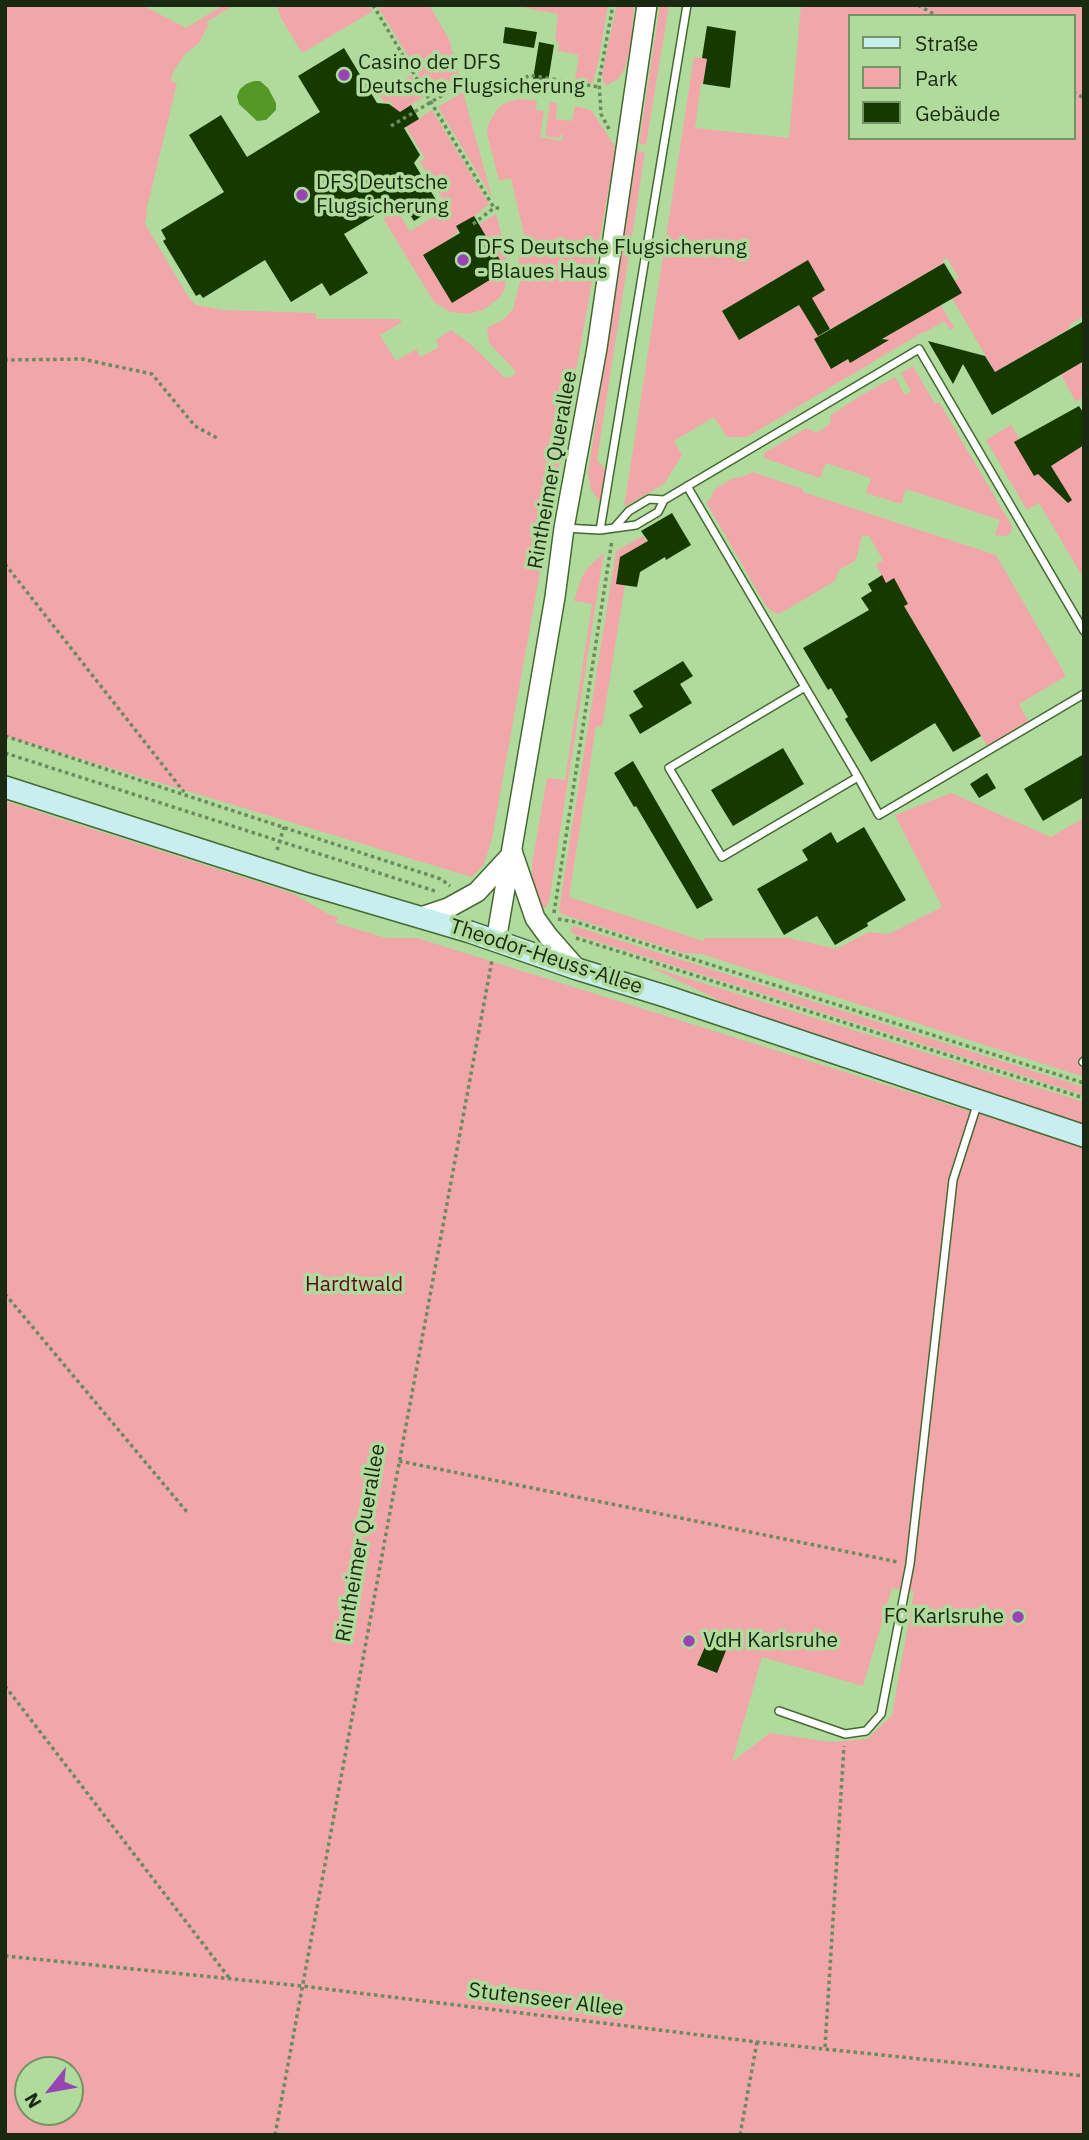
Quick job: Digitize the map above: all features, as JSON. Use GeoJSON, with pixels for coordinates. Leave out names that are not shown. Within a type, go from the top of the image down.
{"type":"FeatureCollection","features":[{"type":"Feature","properties":{"kind":"main road","name":"Theodor-Heuss-Allee"},"geometry":{"type":"LineString","coordinates":[[5,787],[304,883],[421,917],[494,951],[577,969],[668,997],[1084,1136]]}},
{"type":"Feature","properties":{"kind":"street","name":"Rintheimer Querallee"},"geometry":{"type":"LineString","coordinates":[[494,951],[513,853],[564,528],[597,348],[647,5]]}},
{"type":"Feature","properties":{"kind":"street"},"geometry":{"type":"LineString","coordinates":[[421,917],[447,908],[477,892],[513,853],[535,918],[577,969]]}},
{"type":"Feature","properties":{"kind":"lane"},"geometry":{"type":"LineString","coordinates":[[600,530],[687,5]]}},
{"type":"Feature","properties":{"kind":"lane"},"geometry":{"type":"LineString","coordinates":[[564,528],[600,530],[636,525],[658,512],[664,500],[919,349],[1084,631]]}},
{"type":"Feature","properties":{"kind":"lane"},"geometry":{"type":"LineString","coordinates":[[687,486],[879,815],[1084,694]]}},
{"type":"Feature","properties":{"kind":"lane"},"geometry":{"type":"LineString","coordinates":[[614,528],[629,511],[649,499],[664,500]]}},
{"type":"Feature","properties":{"kind":"lane"},"geometry":{"type":"LineString","coordinates":[[805,687],[669,768],[708,835],[722,857],[858,777]]}},
{"type":"Feature","properties":{"kind":"lane"},"geometry":{"type":"LineString","coordinates":[[779,1711],[845,1734],[866,1731],[881,1714],[910,1564],[953,1180],[978,1102]]}},
{"type":"Feature","properties":{"kind":"path"},"geometry":{"type":"LineString","coordinates":[[373,5],[494,208]]}},
{"type":"Feature","properties":{"kind":"path"},"geometry":{"type":"LineString","coordinates":[[600,101],[599,87],[613,5]]}},
{"type":"Feature","properties":{"kind":"path"},"geometry":{"type":"LineString","coordinates":[[918,5],[934,14]]}},
{"type":"Feature","properties":{"kind":"path"},"geometry":{"type":"LineString","coordinates":[[514,87],[529,75],[599,87]]}},
{"type":"Feature","properties":{"kind":"path"},"geometry":{"type":"LineString","coordinates":[[391,126],[471,78]]}},
{"type":"Feature","properties":{"kind":"path"},"geometry":{"type":"LineString","coordinates":[[473,224],[494,208],[501,208]]}},
{"type":"Feature","properties":{"kind":"path"},"geometry":{"type":"LineString","coordinates":[[5,358],[82,359],[152,374],[195,426],[217,438]]}},
{"type":"Feature","properties":{"kind":"path"},"geometry":{"type":"LineString","coordinates":[[5,564],[185,794]]}},
{"type":"Feature","properties":{"kind":"path"},"geometry":{"type":"LineString","coordinates":[[5,736],[431,875]]}},
{"type":"Feature","properties":{"kind":"path"},"geometry":{"type":"LineString","coordinates":[[5,753],[279,842],[466,899]]}},
{"type":"Feature","properties":{"kind":"path"},"geometry":{"type":"LineString","coordinates":[[277,850],[284,827]]}},
{"type":"Feature","properties":{"kind":"path"},"geometry":{"type":"LineString","coordinates":[[562,928],[553,918],[576,922],[1084,1083]]}},
{"type":"Feature","properties":{"kind":"path"},"geometry":{"type":"LineString","coordinates":[[571,937],[1084,1098]]}},
{"type":"Feature","properties":{"kind":"path","name":"Rintheimer Querallee"},"geometry":{"type":"LineString","coordinates":[[275,2135],[494,951]]}},
{"type":"Feature","properties":{"kind":"path"},"geometry":{"type":"LineString","coordinates":[[5,1294],[187,1513]]}},
{"type":"Feature","properties":{"kind":"path"},"geometry":{"type":"LineString","coordinates":[[399,1461],[910,1564]]}},
{"type":"Feature","properties":{"kind":"path"},"geometry":{"type":"LineString","coordinates":[[5,1686],[230,1979]]}},
{"type":"Feature","properties":{"kind":"path"},"geometry":{"type":"LineString","coordinates":[[825,2047],[845,1734]]}},
{"type":"Feature","properties":{"kind":"path","name":"Stutenseer Allee"},"geometry":{"type":"LineString","coordinates":[[5,1956],[302,1986],[757,2042],[1084,2076]]}},
{"type":"Feature","properties":{"kind":"path"},"geometry":{"type":"LineString","coordinates":[[740,2135],[757,2042]]}},
{"type":"Feature","properties":{"kind":"green space"},"geometry":{"type":"Polygon","coordinates":[[[5,5],[142,5],[186,28],[223,5],[234,5],[207,22],[199,43],[184,55],[173,72],[171,81],[177,83],[145,224],[189,298],[196,305],[223,310],[316,313],[316,319],[398,319],[402,322],[380,335],[396,361],[416,349],[421,357],[439,347],[436,340],[451,330],[468,342],[505,378],[512,377],[516,371],[489,343],[487,328],[504,319],[513,309],[521,277],[518,255],[528,252],[511,178],[499,181],[487,133],[489,123],[498,108],[507,102],[520,99],[537,101],[536,110],[544,111],[540,137],[562,141],[563,135],[560,135],[560,138],[545,136],[550,102],[557,103],[556,119],[572,121],[575,106],[591,110],[616,148],[492,839],[484,864],[472,877],[5,736],[5,5]]]}},
{"type":"Feature","properties":{"kind":"green space"},"geometry":{"type":"Polygon","coordinates":[[[277,5],[369,5],[373,11],[302,53],[280,16],[277,5]]]}},
{"type":"Feature","properties":{"kind":"green space"},"geometry":{"type":"Polygon","coordinates":[[[377,5],[429,5],[449,39],[459,75],[430,93],[377,5]]]}},
{"type":"Feature","properties":{"kind":"green space"},"geometry":{"type":"Polygon","coordinates":[[[511,5],[608,5],[593,83],[575,80],[579,55],[558,51],[559,42],[555,41],[558,14],[511,5]]]}},
{"type":"Feature","properties":{"kind":"green space"},"geometry":{"type":"Polygon","coordinates":[[[617,5],[634,5],[631,43],[622,73],[618,79],[606,86],[602,73],[617,5]]]}},
{"type":"Feature","properties":{"kind":"green space"},"geometry":{"type":"Polygon","coordinates":[[[660,5],[669,5],[646,145],[639,144],[660,5]]]}},
{"type":"Feature","properties":{"kind":"green space"},"geometry":{"type":"Polygon","coordinates":[[[801,5],[1084,5],[1084,316],[1069,325],[1070,328],[995,372],[952,298],[954,281],[959,278],[947,258],[943,260],[944,263],[830,329],[812,298],[825,289],[808,261],[722,311],[739,340],[805,302],[823,334],[814,340],[831,369],[848,359],[850,362],[886,341],[884,338],[941,305],[954,328],[950,330],[944,321],[923,332],[747,437],[727,437],[714,417],[674,441],[682,455],[664,484],[624,507],[694,57],[707,59],[695,128],[789,138],[801,5]]]}},
{"type":"Feature","properties":{"kind":"green space"},"geometry":{"type":"Polygon","coordinates":[[[411,75],[424,97],[393,116],[388,109],[393,106],[390,101],[385,103],[379,94],[411,75]]]}},
{"type":"Feature","properties":{"kind":"green space"},"geometry":{"type":"Polygon","coordinates":[[[463,92],[492,197],[438,107],[463,92]]]}},
{"type":"Feature","properties":{"kind":"green space"},"geometry":{"type":"Polygon","coordinates":[[[432,110],[489,204],[470,220],[457,226],[459,231],[441,246],[427,253],[454,296],[500,268],[475,227],[496,214],[508,260],[505,289],[500,297],[485,309],[469,314],[450,312],[434,302],[383,218],[397,210],[410,231],[448,208],[420,162],[425,158],[406,127],[432,110]]]}},
{"type":"Feature","properties":{"kind":"green space"},"geometry":{"type":"Polygon","coordinates":[[[637,151],[645,152],[597,460],[605,470],[600,502],[591,490],[588,473],[637,151]]]}},
{"type":"Feature","properties":{"kind":"green space"},"geometry":{"type":"Polygon","coordinates":[[[1084,361],[1084,397],[1076,402],[1061,375],[1084,361]]]}},
{"type":"Feature","properties":{"kind":"green space"},"geometry":{"type":"Polygon","coordinates":[[[913,366],[935,404],[939,402],[1012,526],[1007,536],[995,535],[1000,520],[906,489],[901,504],[866,493],[871,478],[826,463],[820,478],[764,458],[764,453],[807,428],[816,433],[830,424],[831,415],[895,377],[905,395],[911,392],[901,373],[913,366]]]}},
{"type":"Feature","properties":{"kind":"green space"},"geometry":{"type":"Polygon","coordinates":[[[1011,425],[1034,476],[1039,473],[1050,486],[1060,481],[1051,466],[1084,443],[1084,579],[1039,503],[1027,510],[986,440],[1011,425]]]}},
{"type":"Feature","properties":{"kind":"green space"},"geometry":{"type":"Polygon","coordinates":[[[753,472],[803,489],[803,492],[996,555],[1066,676],[1019,704],[1028,721],[987,746],[904,606],[908,604],[894,579],[886,583],[876,565],[883,560],[869,536],[862,535],[856,560],[839,570],[835,581],[779,614],[773,612],[766,606],[706,502],[714,490],[731,479],[753,472]]]}},
{"type":"Feature","properties":{"kind":"green space"},"geometry":{"type":"Polygon","coordinates":[[[643,536],[647,542],[620,557],[616,584],[625,585],[602,727],[596,726],[569,897],[703,941],[704,938],[789,938],[836,949],[869,932],[889,934],[942,907],[895,815],[951,793],[1051,837],[1084,818],[1084,1077],[702,954],[683,953],[561,914],[559,910],[616,551],[643,536]]]}},
{"type":"Feature","properties":{"kind":"green space"},"geometry":{"type":"Polygon","coordinates":[[[604,552],[549,902],[542,909],[538,905],[532,885],[532,864],[547,778],[565,780],[592,604],[574,601],[586,570],[604,552]]]}},
{"type":"Feature","properties":{"kind":"green space","name":"Hardtwald"},"geometry":{"type":"Polygon","coordinates":[[[5,801],[292,893],[338,917],[336,923],[386,938],[417,938],[1084,1147],[1084,2135],[5,2135],[5,801]],[[892,1588],[863,1686],[762,1657],[732,1762],[770,1733],[830,1742],[867,1739],[892,1715],[914,1592],[892,1588]]]}},
{"type":"Feature","properties":{"kind":"green space"},"geometry":{"type":"Polygon","coordinates":[[[574,926],[1084,1087],[1084,1095],[573,934],[570,929],[574,926]]]}},
{"type":"Feature","properties":{"kind":"green space"},"geometry":{"type":"Polygon","coordinates":[[[648,966],[1084,1102],[1084,1125],[737,1009],[648,966]]]}},
{"type":"Feature","properties":{"kind":"shaded area"},"geometry":{"type":"Polygon","coordinates":[[[254,81],[260,81],[268,88],[276,103],[276,110],[266,120],[257,121],[239,104],[237,96],[240,89],[254,81]]]}},
{"type":"Feature","properties":{"kind":"building"},"geometry":{"type":"Polygon","coordinates":[[[707,26],[736,31],[730,88],[703,84],[707,59],[702,58],[707,26]]]}},
{"type":"Feature","properties":{"kind":"building"},"geometry":{"type":"Polygon","coordinates":[[[505,27],[537,32],[534,48],[503,43],[505,27]]]}},
{"type":"Feature","properties":{"kind":"building"},"geometry":{"type":"Polygon","coordinates":[[[539,42],[554,45],[548,82],[533,79],[539,42]]]}},
{"type":"Feature","properties":{"kind":"building"},"geometry":{"type":"Polygon","coordinates":[[[344,48],[377,103],[389,104],[400,112],[411,105],[419,119],[404,128],[420,155],[414,163],[439,205],[414,221],[401,200],[344,234],[368,273],[330,296],[322,283],[291,302],[265,260],[203,298],[200,294],[196,296],[163,241],[166,239],[161,230],[224,192],[189,135],[221,115],[247,157],[320,112],[298,76],[344,48]]]}},
{"type":"Feature","properties":{"kind":"building","name":"DFS Deutsche Flugsicherung - Blaues Haus"},"geometry":{"type":"Polygon","coordinates":[[[474,216],[506,270],[452,303],[423,255],[460,233],[456,226],[474,216]]]}},
{"type":"Feature","properties":{"kind":"building"},"geometry":{"type":"Polygon","coordinates":[[[808,260],[825,290],[812,298],[830,329],[818,336],[799,305],[739,340],[722,311],[808,260]]]}},
{"type":"Feature","properties":{"kind":"building"},"geometry":{"type":"Polygon","coordinates":[[[944,263],[962,293],[882,339],[889,340],[850,363],[848,359],[831,369],[814,339],[944,263]]]}},
{"type":"Feature","properties":{"kind":"building"},"geometry":{"type":"Polygon","coordinates":[[[1084,321],[1084,361],[992,415],[963,364],[953,384],[928,341],[985,356],[995,372],[1084,321]]]}},
{"type":"Feature","properties":{"kind":"building"},"geometry":{"type":"Polygon","coordinates":[[[1079,406],[1084,414],[1084,445],[1051,466],[1072,500],[1068,503],[1038,474],[1034,476],[1014,442],[1079,406]]]}},
{"type":"Feature","properties":{"kind":"building"},"geometry":{"type":"Polygon","coordinates":[[[672,513],[691,545],[640,572],[637,587],[616,584],[620,557],[648,541],[641,531],[672,513]]]}},
{"type":"Feature","properties":{"kind":"building"},"geometry":{"type":"Polygon","coordinates":[[[882,575],[886,583],[894,578],[908,604],[904,606],[981,736],[953,752],[935,723],[871,762],[845,719],[848,717],[831,688],[828,690],[803,648],[869,610],[861,598],[872,591],[868,584],[882,575]]]}},
{"type":"Feature","properties":{"kind":"building"},"geometry":{"type":"Polygon","coordinates":[[[683,661],[693,676],[680,684],[692,703],[640,734],[629,715],[643,707],[633,691],[683,661]]]}},
{"type":"Feature","properties":{"kind":"building"},"geometry":{"type":"Polygon","coordinates":[[[783,748],[804,784],[733,826],[711,790],[783,748]]]}},
{"type":"Feature","properties":{"kind":"building"},"geometry":{"type":"Polygon","coordinates":[[[1084,754],[1084,797],[1043,821],[1024,789],[1084,754]]]}},
{"type":"Feature","properties":{"kind":"building"},"geometry":{"type":"Polygon","coordinates":[[[633,761],[713,900],[697,909],[614,773],[633,761]]]}},
{"type":"Feature","properties":{"kind":"building"},"geometry":{"type":"Polygon","coordinates":[[[987,773],[996,788],[979,798],[970,784],[987,773]]]}},
{"type":"Feature","properties":{"kind":"building"},"geometry":{"type":"Polygon","coordinates":[[[864,827],[906,900],[835,945],[817,916],[784,935],[757,889],[808,860],[802,850],[831,832],[837,843],[864,827]]]}},
{"type":"Feature","properties":{"kind":"building"},"geometry":{"type":"Polygon","coordinates":[[[708,1640],[727,1648],[717,1673],[697,1665],[708,1640]]]}},
{"type":"Feature","properties":{"kind":"place","name":"Casino der DFS Deutsche Flugsicherung"},"geometry":{"type":"Point","coordinates":[344,75]}},
{"type":"Feature","properties":{"kind":"place","name":"DFS Deutsche Flugsicherung"},"geometry":{"type":"Point","coordinates":[302,195]}},
{"type":"Feature","properties":{"kind":"place","name":"DFS Deutsche Flugsicherung - Blaues Haus"},"geometry":{"type":"Point","coordinates":[463,260]}},
{"type":"Feature","properties":{"kind":"place","name":"FC Karlsruhe"},"geometry":{"type":"Point","coordinates":[1018,1617]}},
{"type":"Feature","properties":{"kind":"place","name":"VdH Karlsruhe"},"geometry":{"type":"Point","coordinates":[689,1641]}}]}
